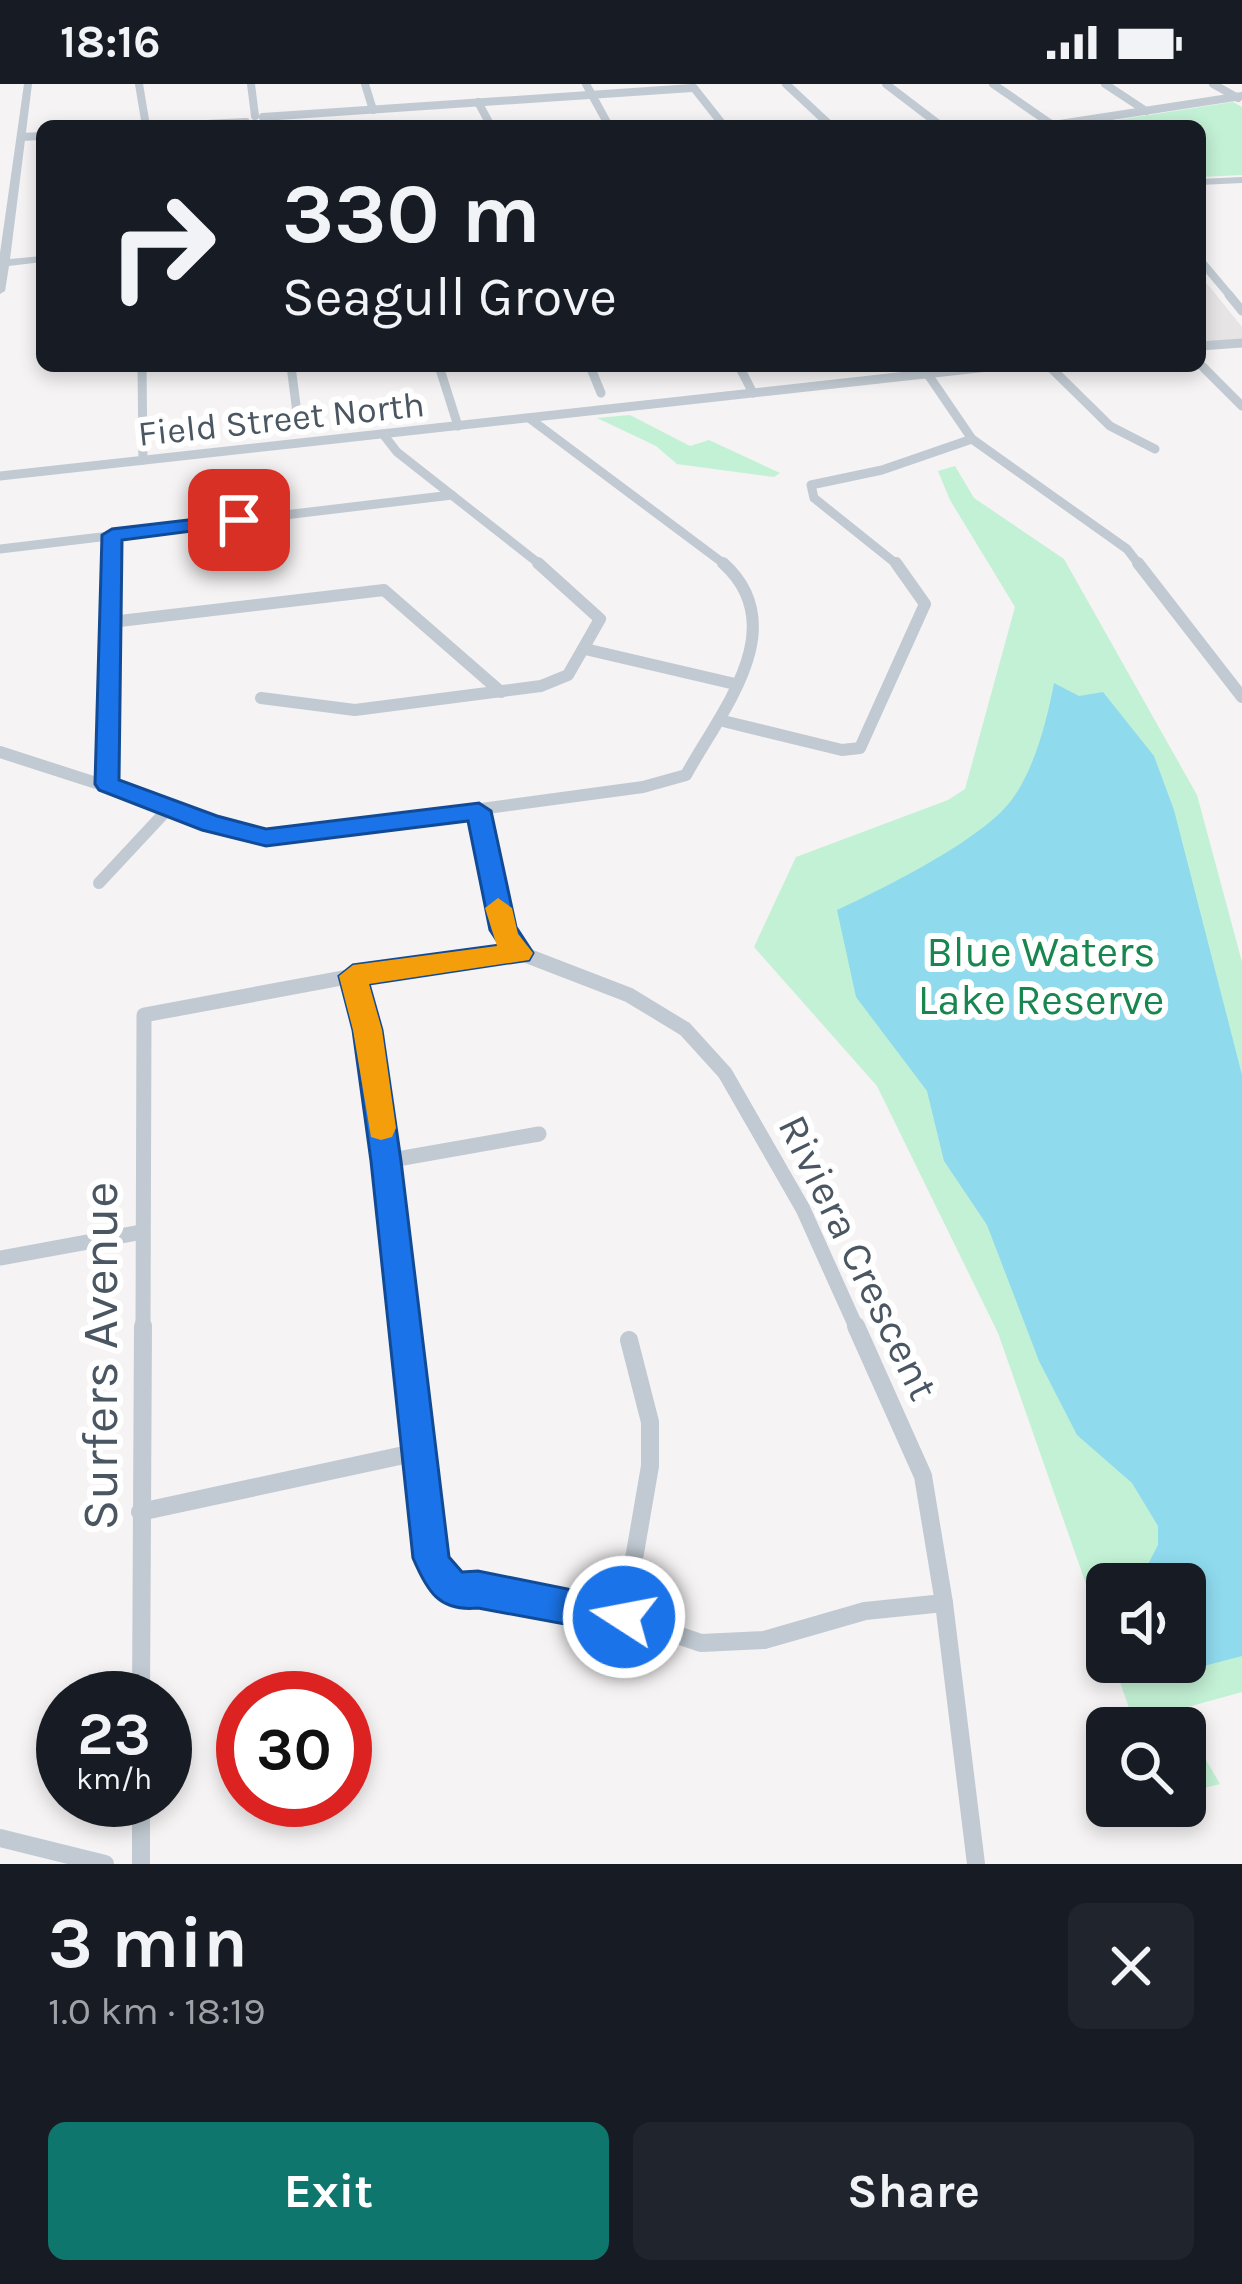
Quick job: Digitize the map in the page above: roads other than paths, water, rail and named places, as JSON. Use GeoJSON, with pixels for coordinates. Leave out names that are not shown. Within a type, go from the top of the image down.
{"type":"FeatureCollection","features":[{"type":"Feature","properties":{"kind":"street"},"geometry":{"type":"LineString","coordinates":[[0,291],[5,217],[28,84]]}},
{"type":"Feature","properties":{"kind":"street"},"geometry":{"type":"LineString","coordinates":[[139,84],[145,120]]}},
{"type":"Feature","properties":{"kind":"street"},"geometry":{"type":"LineString","coordinates":[[251,84],[255,120]]}},
{"type":"Feature","properties":{"kind":"street"},"geometry":{"type":"LineString","coordinates":[[365,84],[372,120]]}},
{"type":"Feature","properties":{"kind":"street"},"geometry":{"type":"LineString","coordinates":[[474,84],[488,120]]}},
{"type":"Feature","properties":{"kind":"street"},"geometry":{"type":"LineString","coordinates":[[786,84],[825,120]]}},
{"type":"Feature","properties":{"kind":"street"},"geometry":{"type":"LineString","coordinates":[[886,84],[932,120]]}},
{"type":"Feature","properties":{"kind":"street"},"geometry":{"type":"LineString","coordinates":[[993,84],[1045,120]]}},
{"type":"Feature","properties":{"kind":"street"},"geometry":{"type":"LineString","coordinates":[[1105,84],[1146,111]]}},
{"type":"Feature","properties":{"kind":"street"},"geometry":{"type":"LineString","coordinates":[[1213,84],[1240,98]]}},
{"type":"Feature","properties":{"kind":"street"},"geometry":{"type":"LineString","coordinates":[[264,120],[588,88],[695,86],[720,120]]}},
{"type":"Feature","properties":{"kind":"street"},"geometry":{"type":"LineString","coordinates":[[588,88],[606,120]]}},
{"type":"Feature","properties":{"kind":"street"},"geometry":{"type":"LineString","coordinates":[[1091,120],[1240,98]]}},
{"type":"Feature","properties":{"kind":"street"},"geometry":{"type":"LineString","coordinates":[[21,137],[36,136]]}},
{"type":"Feature","properties":{"kind":"street"},"geometry":{"type":"LineString","coordinates":[[1206,182],[1242,180]]}},
{"type":"Feature","properties":{"kind":"street"},"geometry":{"type":"LineString","coordinates":[[4,263],[36,260]]}},
{"type":"Feature","properties":{"kind":"street"},"geometry":{"type":"LineString","coordinates":[[1206,267],[1242,311]]}},
{"type":"Feature","properties":{"kind":"street"},"geometry":{"type":"LineString","coordinates":[[1206,346],[1242,344]]}},
{"type":"Feature","properties":{"kind":"street"},"geometry":{"type":"LineString","coordinates":[[1206,370],[1242,406]]}},
{"type":"Feature","properties":{"kind":"street"},"geometry":{"type":"LineString","coordinates":[[142,372],[143,460]]}},
{"type":"Feature","properties":{"kind":"street"},"geometry":{"type":"LineString","coordinates":[[292,372],[298,421]]}},
{"type":"Feature","properties":{"kind":"street"},"geometry":{"type":"LineString","coordinates":[[441,372],[458,426]]}},
{"type":"Feature","properties":{"kind":"street"},"geometry":{"type":"LineString","coordinates":[[592,372],[601,393]]}},
{"type":"Feature","properties":{"kind":"street"},"geometry":{"type":"LineString","coordinates":[[742,372],[753,393]]}},
{"type":"Feature","properties":{"kind":"street","name":"Field Street North"},"geometry":{"type":"LineString","coordinates":[[0,476],[753,393],[890,372]]}},
{"type":"Feature","properties":{"kind":"street","name":"Field Street North"},"geometry":{"type":"LineString","coordinates":[[907,372],[944,372]]}},
{"type":"Feature","properties":{"kind":"street"},"geometry":{"type":"LineString","coordinates":[[1054,372],[1074,395],[1132,442],[1155,449]]}},
{"type":"Feature","properties":{"kind":"street"},"geometry":{"type":"LineString","coordinates":[[926,374],[972,439],[1114,536],[1242,697]]}},
{"type":"Feature","properties":{"kind":"street"},"geometry":{"type":"LineString","coordinates":[[0,752],[266,838],[675,780],[694,767],[756,643],[752,600],[743,581],[529,418]]}},
{"type":"Feature","properties":{"kind":"street"},"geometry":{"type":"LineString","coordinates":[[261,698],[355,710],[561,680],[585,649],[599,620],[593,610],[397,452],[382,434]]}},
{"type":"Feature","properties":{"kind":"street"},"geometry":{"type":"LineString","coordinates":[[718,720],[842,751],[860,748],[925,604],[915,584],[889,556],[814,498],[811,485],[882,470],[972,439]]}},
{"type":"Feature","properties":{"kind":"street"},"geometry":{"type":"LineString","coordinates":[[0,549],[452,495]]}},
{"type":"Feature","properties":{"kind":"street"},"geometry":{"type":"LineString","coordinates":[[107,784],[112,535]]}},
{"type":"Feature","properties":{"kind":"street"},"geometry":{"type":"LineString","coordinates":[[111,622],[384,590],[501,692]]}},
{"type":"Feature","properties":{"kind":"street"},"geometry":{"type":"LineString","coordinates":[[585,649],[735,684]]}},
{"type":"Feature","properties":{"kind":"street"},"geometry":{"type":"LineString","coordinates":[[99,884],[168,808]]}},
{"type":"Feature","properties":{"kind":"street"},"geometry":{"type":"LineString","coordinates":[[479,811],[503,930],[520,953],[353,976],[368,1030],[431,1558],[440,1577],[456,1592],[478,1590],[624,1617],[701,1643],[764,1640],[865,1611],[944,1603]]}},
{"type":"Feature","properties":{"kind":"street","name":"Riviera Crescent"},"geometry":{"type":"LineString","coordinates":[[520,953],[652,1006],[685,1029],[725,1072],[802,1209],[923,1476],[944,1603],[976,1864]]}},
{"type":"Feature","properties":{"kind":"street","name":"Surfers Avenue"},"geometry":{"type":"LineString","coordinates":[[141,1671],[144,1016],[353,976]]}},
{"type":"Feature","properties":{"kind":"street"},"geometry":{"type":"LineString","coordinates":[[386,1161],[539,1134]]}},
{"type":"Feature","properties":{"kind":"street"},"geometry":{"type":"LineString","coordinates":[[0,1258],[142,1232]]}},
{"type":"Feature","properties":{"kind":"street"},"geometry":{"type":"LineString","coordinates":[[624,1617],[650,1466],[650,1422],[629,1340]]}},
{"type":"Feature","properties":{"kind":"street"},"geometry":{"type":"LineString","coordinates":[[140,1512],[418,1452]]}},
{"type":"Feature","properties":{"kind":"street"},"geometry":{"type":"LineString","coordinates":[[141,1827],[141,1864]]}},
{"type":"Feature","properties":{"kind":"street"},"geometry":{"type":"LineString","coordinates":[[0,1838],[105,1864]]}},
{"type":"Feature","properties":{"kind":"water","name":"Blue Waters Lake Reserve"},"geometry":{"type":"Polygon","coordinates":[[[1054,683],[1079,696],[1103,692],[1154,756],[1174,810],[1242,1075],[1242,1656],[1206,1665],[1206,1563],[1149,1563],[1158,1545],[1158,1526],[1132,1483],[1077,1435],[1039,1361],[987,1225],[944,1161],[927,1091],[856,997],[837,910],[901,879],[988,824],[1022,783],[1054,683]]]}}]}
